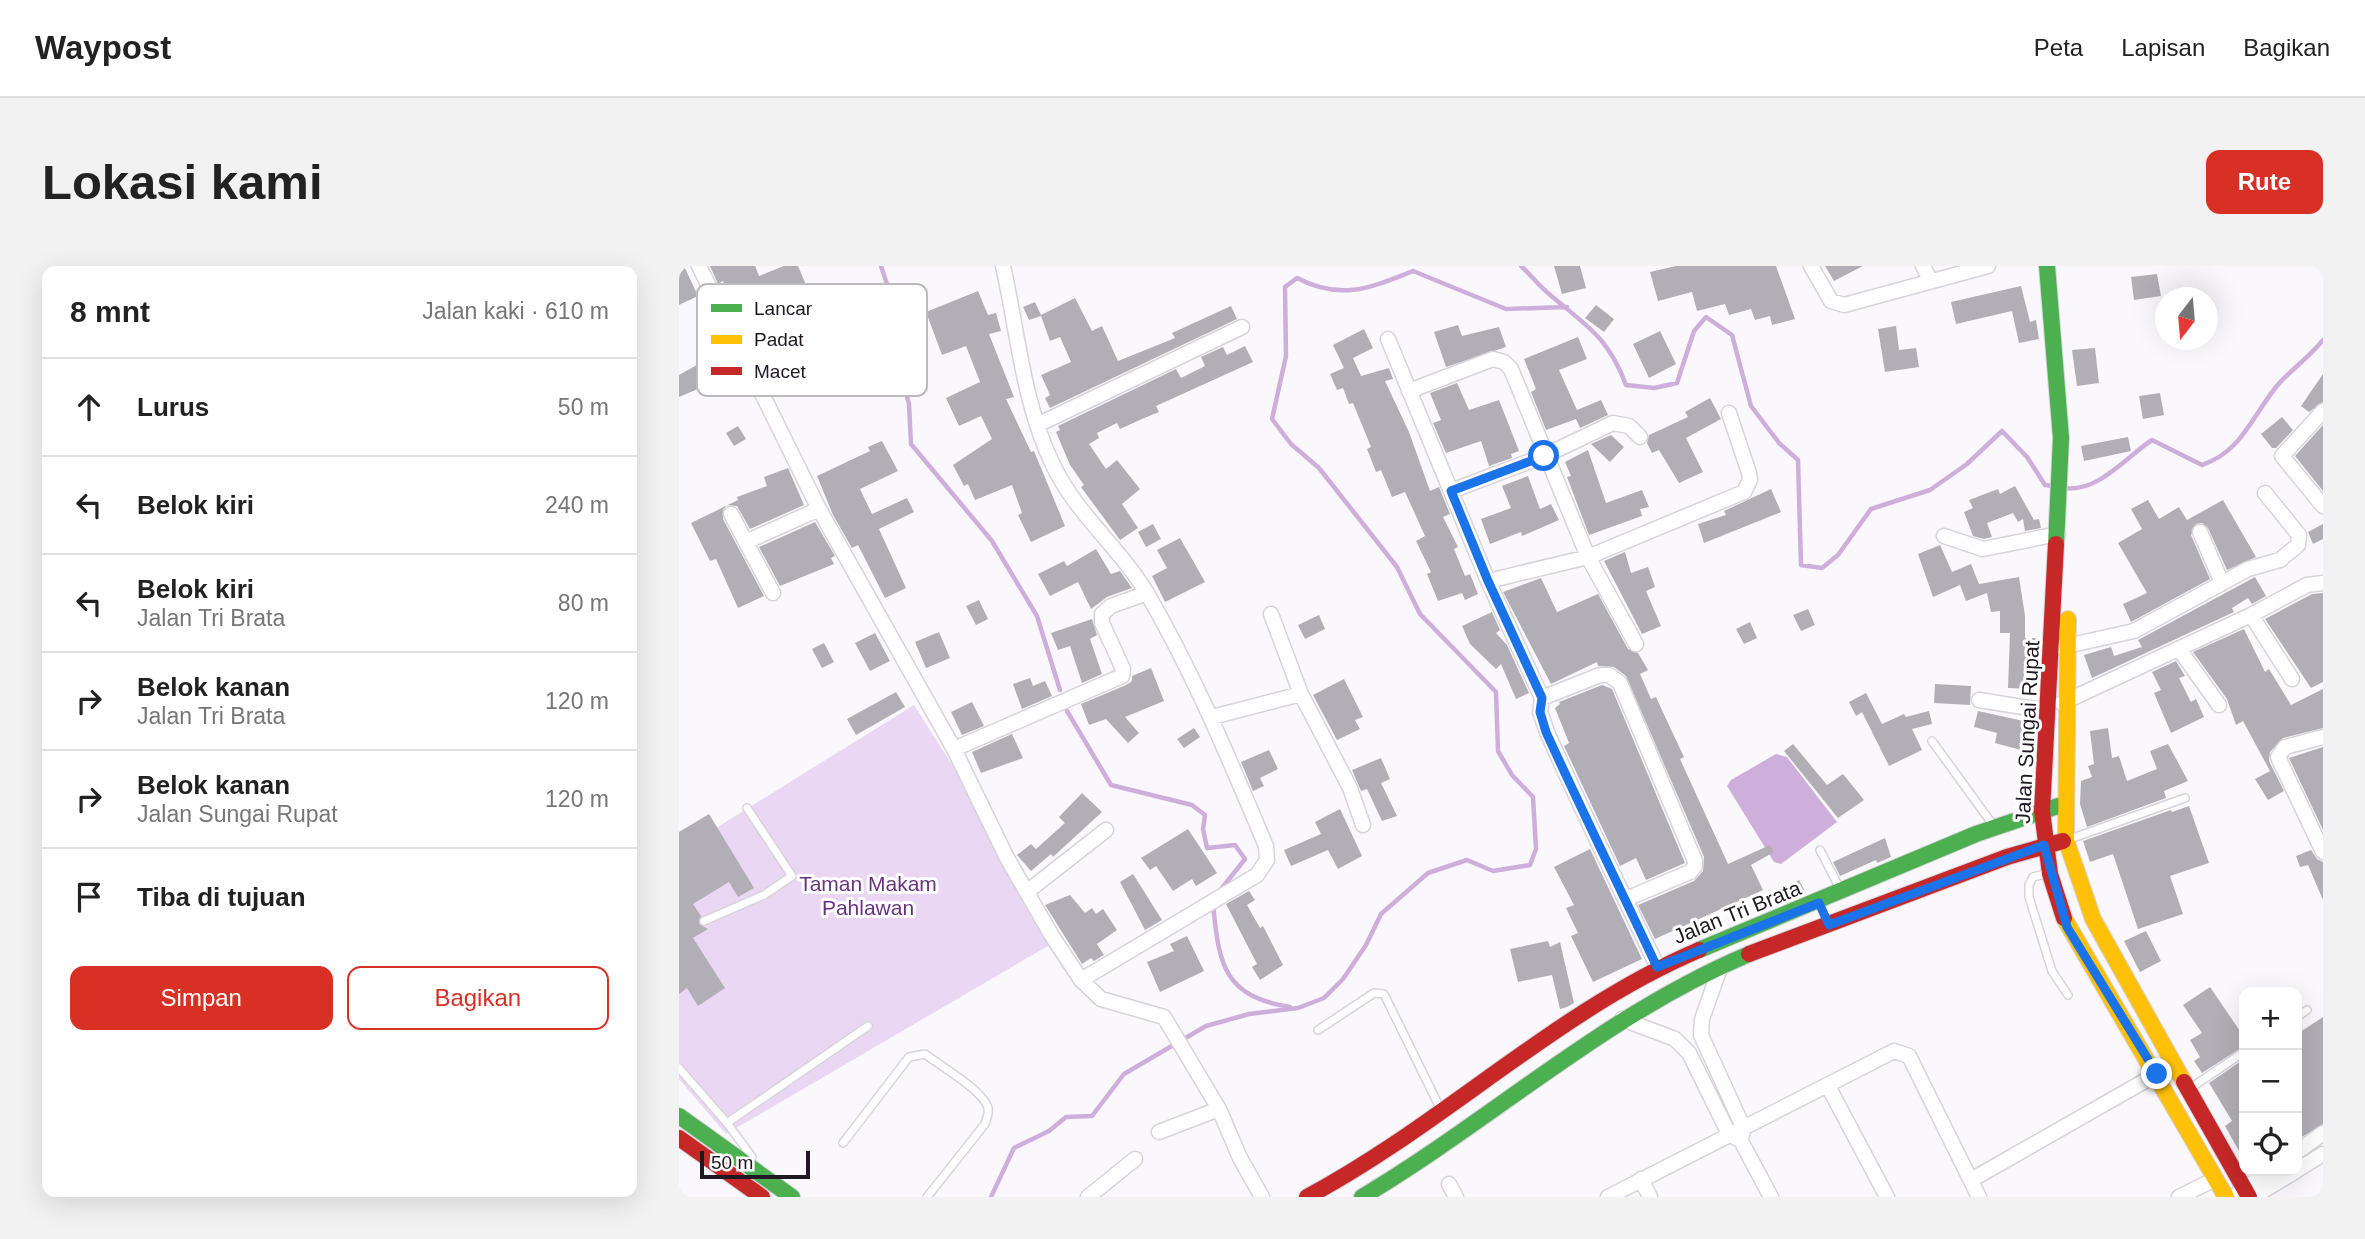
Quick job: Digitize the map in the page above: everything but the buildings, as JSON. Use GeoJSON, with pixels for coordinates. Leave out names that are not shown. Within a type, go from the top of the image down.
{"type":"FeatureCollection","features":[{"type":"Feature","properties":{"kind":"main road","name":"Jalan Sungai Rupat"},"geometry":{"type":"LineString","coordinates":[[2047,266],[2065,439]]}},
{"type":"Feature","properties":{"kind":"main road","name":"Jalan Sungai Rupat"},"geometry":{"type":"LineString","coordinates":[[2056,266],[2065,439],[2059,647],[2048,709],[2042,811],[2044,845],[2067,927],[2157,1074],[2227,1197]]}},
{"type":"Feature","properties":{"kind":"main road","name":"Jalan Sungai Rupat"},"geometry":{"type":"LineString","coordinates":[[2059,647],[2066,702],[2066,840],[2093,919],[2249,1194]]}},
{"type":"Feature","properties":{"kind":"main road","name":"Jalan Tri Brata"},"geometry":{"type":"LineString","coordinates":[[1307,1197],[1351,1175],[1596,1004],[1657,967],[1819,903],[1995,828],[2065,804]]}},
{"type":"Feature","properties":{"kind":"main road"},"geometry":{"type":"LineString","coordinates":[[1361,1197],[1455,1136],[1531,1080],[1622,1019],[1665,994],[1720,968],[1829,925],[2044,845],[2066,840]]}},
{"type":"Feature","properties":{"kind":"main road"},"geometry":{"type":"LineString","coordinates":[[1819,903],[1829,925]]}},
{"type":"Feature","properties":{"kind":"main road"},"geometry":{"type":"LineString","coordinates":[[1518,1060],[1531,1080]]}},
{"type":"Feature","properties":{"kind":"main road"},"geometry":{"type":"LineString","coordinates":[[679,1116],[767,1179],[784,1195]]}},
{"type":"Feature","properties":{"kind":"main road"},"geometry":{"type":"LineString","coordinates":[[679,1138],[762,1197]]}},
{"type":"Feature","properties":{"kind":"street"},"geometry":{"type":"LineString","coordinates":[[699,266],[708,284]]}},
{"type":"Feature","properties":{"kind":"street"},"geometry":{"type":"LineString","coordinates":[[1003,266],[1037,425],[1054,467],[1085,517],[1147,593],[1212,718],[1266,846],[1264,867],[1257,875],[1081,980]]}},
{"type":"Feature","properties":{"kind":"street"},"geometry":{"type":"LineString","coordinates":[[1811,266],[1827,296],[1838,304],[1988,266]]}},
{"type":"Feature","properties":{"kind":"street"},"geometry":{"type":"LineString","coordinates":[[1923,266],[1930,280]]}},
{"type":"Feature","properties":{"kind":"street"},"geometry":{"type":"LineString","coordinates":[[1037,425],[1242,327]]}},
{"type":"Feature","properties":{"kind":"street"},"geometry":{"type":"LineString","coordinates":[[1388,339],[1488,581],[1542,698],[1540,712],[1546,732],[1604,861],[1626,899],[1657,967]]}},
{"type":"Feature","properties":{"kind":"street"},"geometry":{"type":"LineString","coordinates":[[1409,391],[1493,359],[1504,362],[1511,369],[1544,456],[1588,557],[1636,644]]}},
{"type":"Feature","properties":{"kind":"street"},"geometry":{"type":"LineString","coordinates":[[763,396],[819,509],[954,748],[1007,858],[1081,980],[1101,999],[1114,1005],[1164,1017],[1219,1109],[1240,1158],[1262,1197]]}},
{"type":"Feature","properties":{"kind":"street"},"geometry":{"type":"LineString","coordinates":[[2323,411],[2283,456],[2323,506]]}},
{"type":"Feature","properties":{"kind":"street"},"geometry":{"type":"LineString","coordinates":[[1488,581],[1588,557],[1744,492],[1750,480],[1749,472],[1729,413]]}},
{"type":"Feature","properties":{"kind":"street"},"geometry":{"type":"LineString","coordinates":[[1451,491],[1544,456],[1613,423],[1629,426],[1640,437]]}},
{"type":"Feature","properties":{"kind":"street"},"geometry":{"type":"LineString","coordinates":[[2059,647],[2133,631],[2248,569],[2280,560],[2298,545],[2299,535],[2265,493]]}},
{"type":"Feature","properties":{"kind":"street"},"geometry":{"type":"LineString","coordinates":[[748,541],[819,509]]}},
{"type":"Feature","properties":{"kind":"street"},"geometry":{"type":"LineString","coordinates":[[731,514],[748,541],[773,593]]}},
{"type":"Feature","properties":{"kind":"street"},"geometry":{"type":"LineString","coordinates":[[1944,536],[1983,549],[2062,525]]}},
{"type":"Feature","properties":{"kind":"street"},"geometry":{"type":"LineString","coordinates":[[2200,532],[2222,583]]}},
{"type":"Feature","properties":{"kind":"street"},"geometry":{"type":"LineString","coordinates":[[1979,700],[2048,709],[2252,615],[2308,585],[2323,583]]}},
{"type":"Feature","properties":{"kind":"street"},"geometry":{"type":"LineString","coordinates":[[954,748],[1122,676],[1123,669],[1102,623],[1102,614],[1111,606],[1147,593]]}},
{"type":"Feature","properties":{"kind":"street"},"geometry":{"type":"LineString","coordinates":[[1271,614],[1301,694],[1350,788],[1363,825]]}},
{"type":"Feature","properties":{"kind":"street"},"geometry":{"type":"LineString","coordinates":[[2252,615],[2292,679]]}},
{"type":"Feature","properties":{"kind":"street"},"geometry":{"type":"LineString","coordinates":[[2179,649],[2219,705]]}},
{"type":"Feature","properties":{"kind":"street"},"geometry":{"type":"LineString","coordinates":[[1542,698],[1600,675],[1609,675],[1620,683],[1695,861],[1695,866],[1689,872],[1626,899]]}},
{"type":"Feature","properties":{"kind":"street"},"geometry":{"type":"LineString","coordinates":[[1212,718],[1301,694]]}},
{"type":"Feature","properties":{"kind":"street"},"geometry":{"type":"LineString","coordinates":[[2323,737],[2285,747],[2278,757],[2323,852]]}},
{"type":"Feature","properties":{"kind":"street"},"geometry":{"type":"LineString","coordinates":[[1028,891],[1106,830]]}},
{"type":"Feature","properties":{"kind":"street"},"geometry":{"type":"LineString","coordinates":[[1720,968],[1702,1020],[1701,1035],[1737,1134]]}},
{"type":"Feature","properties":{"kind":"street"},"geometry":{"type":"LineString","coordinates":[[1622,1019],[1675,1039],[1689,1053],[1737,1134],[1770,1197]]}},
{"type":"Feature","properties":{"kind":"street"},"geometry":{"type":"LineString","coordinates":[[1608,1197],[1737,1134],[1894,1051],[1909,1056],[1979,1197]]}},
{"type":"Feature","properties":{"kind":"street"},"geometry":{"type":"LineString","coordinates":[[1971,1180],[2157,1074]]}},
{"type":"Feature","properties":{"kind":"street"},"geometry":{"type":"LineString","coordinates":[[1828,1086],[1887,1197]]}},
{"type":"Feature","properties":{"kind":"street"},"geometry":{"type":"LineString","coordinates":[[1159,1132],[1219,1109]]}},
{"type":"Feature","properties":{"kind":"street"},"geometry":{"type":"LineString","coordinates":[[2302,1148],[2323,1133]]}},
{"type":"Feature","properties":{"kind":"street"},"geometry":{"type":"LineString","coordinates":[[2302,1166],[2323,1154]]}},
{"type":"Feature","properties":{"kind":"street"},"geometry":{"type":"LineString","coordinates":[[1088,1197],[1135,1159]]}},
{"type":"Feature","properties":{"kind":"street"},"geometry":{"type":"LineString","coordinates":[[2249,1194],[2266,1176]]}},
{"type":"Feature","properties":{"kind":"street"},"geometry":{"type":"LineString","coordinates":[[2227,1197],[2249,1194],[2284,1176]]}},
{"type":"Feature","properties":{"kind":"street"},"geometry":{"type":"LineString","coordinates":[[1641,1179],[1650,1197]]}},
{"type":"Feature","properties":{"kind":"street"},"geometry":{"type":"LineString","coordinates":[[2179,1197],[2215,1179]]}},
{"type":"Feature","properties":{"kind":"lane"},"geometry":{"type":"LineString","coordinates":[[1932,741],[1995,828]]}},
{"type":"Feature","properties":{"kind":"lane"},"geometry":{"type":"LineString","coordinates":[[2066,840],[2185,798]]}},
{"type":"Feature","properties":{"kind":"lane"},"geometry":{"type":"LineString","coordinates":[[704,921],[764,895],[792,876],[747,808]]}},
{"type":"Feature","properties":{"kind":"lane"},"geometry":{"type":"LineString","coordinates":[[1820,850],[1842,893]]}},
{"type":"Feature","properties":{"kind":"lane"},"geometry":{"type":"LineString","coordinates":[[2050,874],[2033,877],[2029,885],[2029,897],[2052,971],[2068,995]]}},
{"type":"Feature","properties":{"kind":"lane"},"geometry":{"type":"LineString","coordinates":[[1318,1030],[1374,993],[1384,994],[1443,1113]]}},
{"type":"Feature","properties":{"kind":"lane"},"geometry":{"type":"LineString","coordinates":[[2302,1014],[2307,1010]]}},
{"type":"Feature","properties":{"kind":"lane"},"geometry":{"type":"LineString","coordinates":[[727,1123],[868,1026]]}},
{"type":"Feature","properties":{"kind":"lane"},"geometry":{"type":"LineString","coordinates":[[843,1143],[909,1057],[925,1054],[977,1093],[987,1104],[989,1112],[985,1124],[927,1197]]}},
{"type":"Feature","properties":{"kind":"lane"},"geometry":{"type":"LineString","coordinates":[[2189,1090],[2239,1055]]}},
{"type":"Feature","properties":{"kind":"lane"},"geometry":{"type":"LineString","coordinates":[[679,1068],[727,1123],[767,1179]]}},
{"type":"Feature","properties":{"kind":"green space","name":"Taman Makam Pahlawan"},"geometry":{"type":"Polygon","coordinates":[[[914,705],[965,785],[1053,943],[726,1134],[679,1079],[679,851],[914,705]]]}},
{"type":"Feature","properties":{"kind":"shaded area"},"geometry":{"type":"Polygon","coordinates":[[[1776,754],[1787,757],[1837,822],[1781,864],[1774,862],[1727,786],[1731,780],[1776,754]]]}},
{"type":"Feature","properties":{"kind":"waterway"},"geometry":{"type":"LineString","coordinates":[[881,266],[887,284]]}},
{"type":"Feature","properties":{"kind":"waterway"},"geometry":{"type":"LineString","coordinates":[[1521,266],[1603,343],[1626,385],[1654,388],[1677,383],[1694,331],[1706,317],[1732,335],[1751,406],[1779,443],[1798,460],[1801,565],[1822,568],[1838,555],[1871,509],[1930,490],[1967,464],[2002,431],[2027,457],[2045,485],[2052,486]]}},
{"type":"Feature","properties":{"kind":"waterway"},"geometry":{"type":"LineString","coordinates":[[991,1197],[1014,1148],[1049,1131],[1066,1117],[1092,1116],[1124,1074],[1206,1026],[1249,1014],[1298,1008],[1324,998],[1343,979],[1366,945],[1381,914],[1428,873],[1467,860],[1493,871],[1530,865],[1536,849],[1533,797],[1512,775],[1498,751],[1496,692],[1420,614],[1397,567],[1319,468],[1291,444],[1272,419],[1286,356],[1285,287],[1297,278],[1328,289],[1355,290],[1413,271],[1506,309],[1567,307]]}},
{"type":"Feature","properties":{"kind":"waterway"},"geometry":{"type":"LineString","coordinates":[[2064,488],[2076,488],[2100,479],[2152,440],[2202,465],[2215,459],[2236,443],[2276,387],[2323,340]]}},
{"type":"Feature","properties":{"kind":"waterway"},"geometry":{"type":"LineString","coordinates":[[907,396],[911,444],[992,541],[1037,616],[1060,690]]}},
{"type":"Feature","properties":{"kind":"waterway"},"geometry":{"type":"LineString","coordinates":[[1067,711],[1111,785],[1192,805],[1205,815],[1203,829],[1207,848],[1235,845],[1245,859],[1218,893]]}},
{"type":"Feature","properties":{"kind":"waterway"},"geometry":{"type":"LineString","coordinates":[[1213,904],[1218,945],[1229,975],[1251,995],[1290,1007]]}},
{"type":"Feature","properties":{"kind":"traffic: fast"},"geometry":{"type":"LineString","coordinates":[[2047,266],[2061,438],[2056,544]]}},
{"type":"Feature","properties":{"kind":"traffic: fast"},"geometry":{"type":"LineString","coordinates":[[1699,950],[1976,834],[2058,806]]}},
{"type":"Feature","properties":{"kind":"traffic: fast"},"geometry":{"type":"LineString","coordinates":[[1362,1197],[1598,1037],[1696,979],[1749,954]]}},
{"type":"Feature","properties":{"kind":"traffic: fast"},"geometry":{"type":"LineString","coordinates":[[679,1116],[792,1197]]}},
{"type":"Feature","properties":{"kind":"traffic: slow"},"geometry":{"type":"LineString","coordinates":[[2068,619],[2066,840],[2093,919],[2184,1082]]}},
{"type":"Feature","properties":{"kind":"traffic: slow"},"geometry":{"type":"LineString","coordinates":[[2064,918],[2226,1197]]}},
{"type":"Feature","properties":{"kind":"traffic: jam"},"geometry":{"type":"LineString","coordinates":[[2056,544],[2042,811],[2050,874],[2064,918]]}},
{"type":"Feature","properties":{"kind":"traffic: jam"},"geometry":{"type":"LineString","coordinates":[[1749,954],[2007,857],[2063,841]]}},
{"type":"Feature","properties":{"kind":"traffic: jam"},"geometry":{"type":"LineString","coordinates":[[1307,1197],[1406,1136],[1597,1004],[1647,975],[1699,950]]}},
{"type":"Feature","properties":{"kind":"traffic: jam"},"geometry":{"type":"LineString","coordinates":[[2184,1082],[2249,1197]]}},
{"type":"Feature","properties":{"kind":"traffic: jam"},"geometry":{"type":"LineString","coordinates":[[679,1138],[762,1197]]}},
{"type":"Feature","properties":{"kind":"route"},"geometry":{"type":"LineString","coordinates":[[1544,456],[1451,491],[1488,581],[1508,618],[1542,698],[1540,712],[1546,732],[1604,861],[1626,899],[1657,967],[1819,903],[1829,925],[2044,845],[2067,927],[2157,1074]]}}]}
